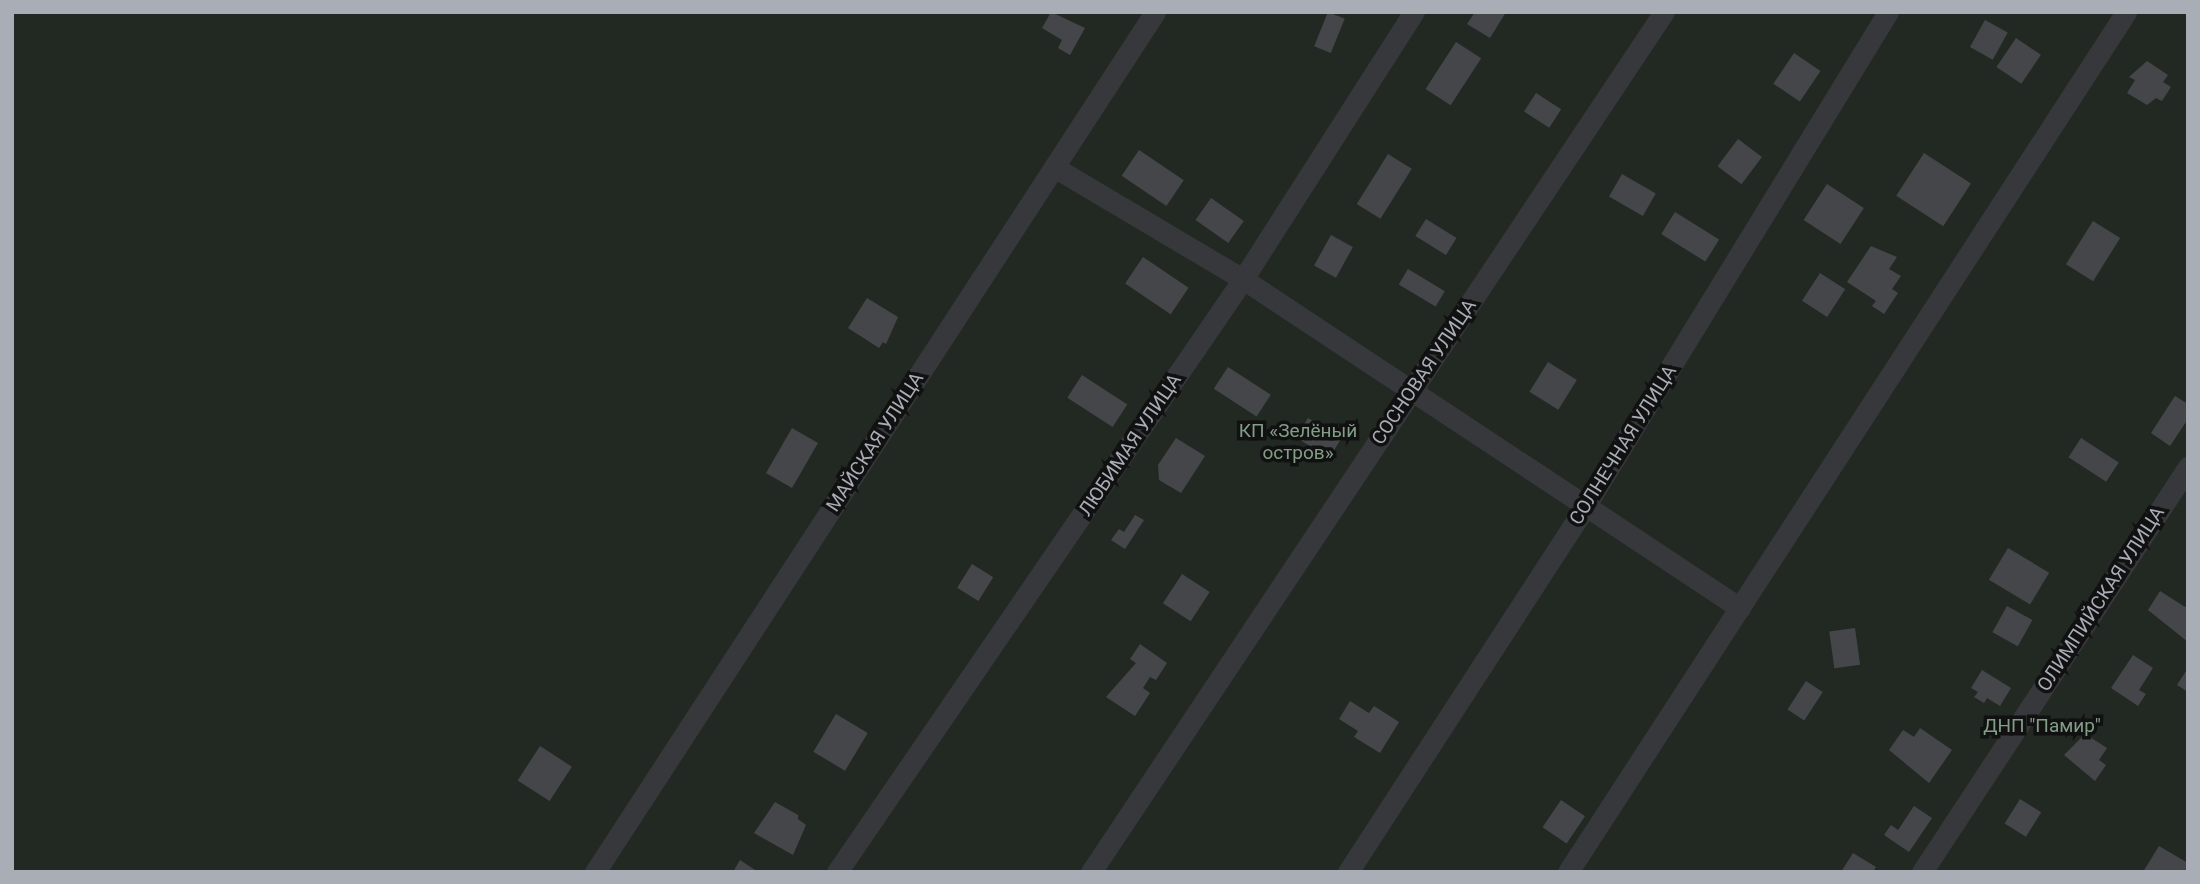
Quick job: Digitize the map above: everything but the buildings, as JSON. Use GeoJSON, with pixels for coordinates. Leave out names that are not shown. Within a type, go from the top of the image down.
{"type":"FeatureCollection","features":[{"type":"Feature","properties":{"kind":"street","name":"МАЙСКАЯ УЛИЦА"},"geometry":{"type":"LineString","coordinates":[[595,872],[1155,12]]}},
{"type":"Feature","properties":{"kind":"street","name":"ЛЮБИМАЯ УЛИЦА"},"geometry":{"type":"LineString","coordinates":[[837,872],[1243,279],[1414,12]]}},
{"type":"Feature","properties":{"kind":"street","name":"СОСНОВАЯ УЛИЦА"},"geometry":{"type":"LineString","coordinates":[[1091,872],[1664,12]]}},
{"type":"Feature","properties":{"kind":"street","name":"СОЛНЕЧНАЯ УЛИЦА"},"geometry":{"type":"LineString","coordinates":[[1348,872],[1586,505],[1888,12]]}},
{"type":"Feature","properties":{"kind":"street"},"geometry":{"type":"LineString","coordinates":[[1568,872],[2126,12]]}},
{"type":"Feature","properties":{"kind":"street"},"geometry":{"type":"LineString","coordinates":[[1054,167],[1243,279],[1740,607]]}},
{"type":"Feature","properties":{"kind":"street","name":"ОЛИМПИЙСКАЯ УЛИЦА"},"geometry":{"type":"LineString","coordinates":[[1922,872],[2188,467]]}},
{"type":"Feature","properties":{"kind":"green space","name":"КП «Зелёный остров»"},"geometry":{"type":"Polygon","coordinates":[[[12,12],[2188,12],[2188,872],[12,872],[12,12]]]}},
{"type":"Feature","properties":{"kind":"park label","name":"ДНП \"Памир\""},"geometry":{"type":"Point","coordinates":[2042,726]}}]}
